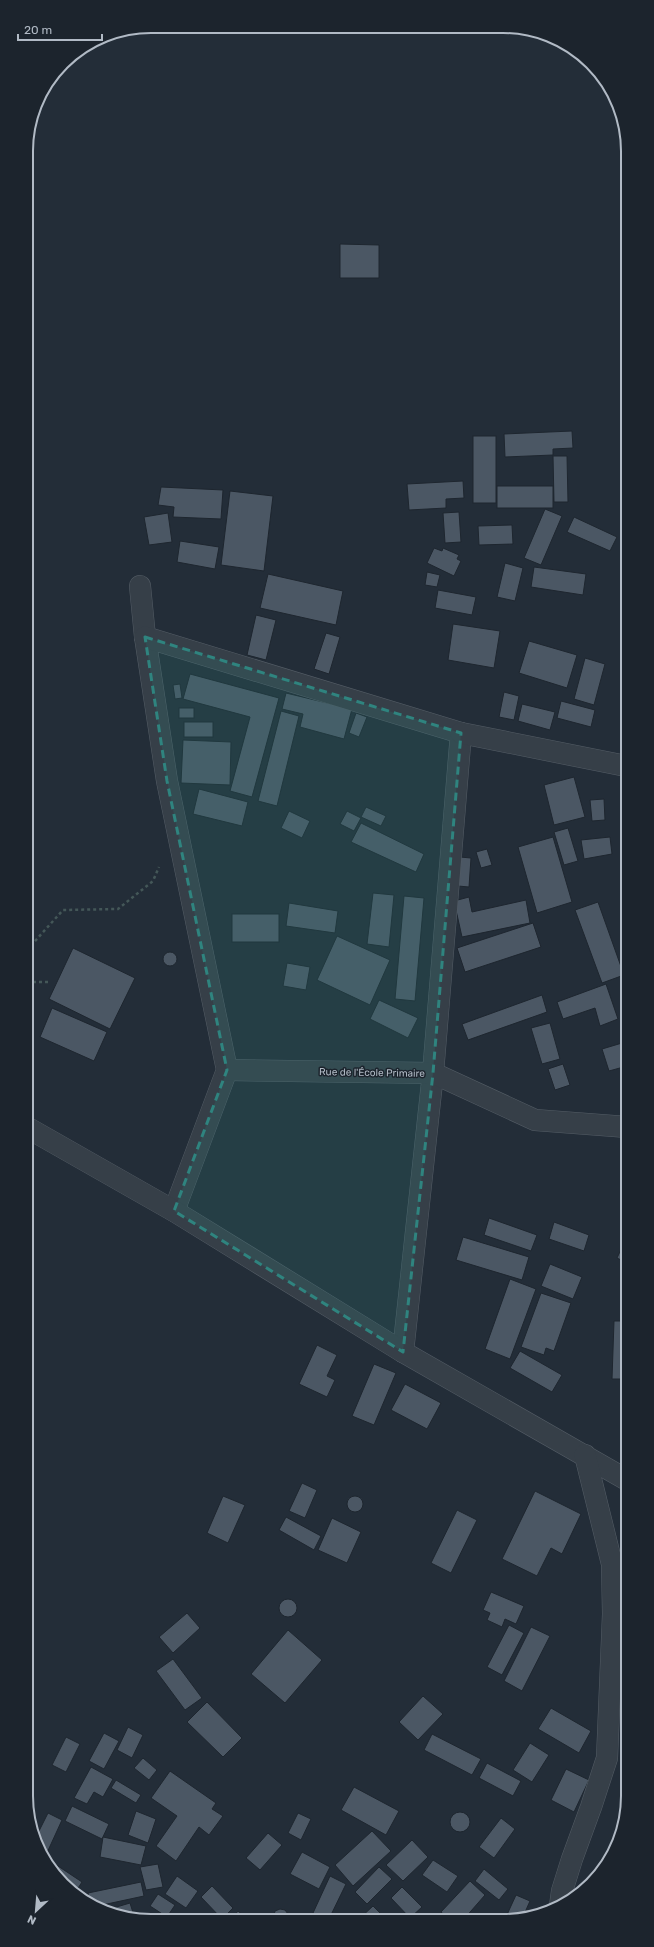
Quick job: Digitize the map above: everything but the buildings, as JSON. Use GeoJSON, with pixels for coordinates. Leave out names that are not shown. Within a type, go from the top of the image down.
{"type":"FeatureCollection","features":[{"type":"Feature","properties":{"kind":"street"},"geometry":{"type":"LineString","coordinates":[[140,586],[145,637],[167,780],[227,1070],[174,1211]]}},
{"type":"Feature","properties":{"kind":"street"},"geometry":{"type":"LineString","coordinates":[[145,637],[461,733],[621,765]]}},
{"type":"Feature","properties":{"kind":"street"},"geometry":{"type":"LineString","coordinates":[[403,1352],[433,1073],[461,733]]}},
{"type":"Feature","properties":{"kind":"street","name":"Rue de l'École Primaire"},"geometry":{"type":"LineString","coordinates":[[227,1070],[433,1073],[534,1120],[621,1127]]}},
{"type":"Feature","properties":{"kind":"street"},"geometry":{"type":"LineString","coordinates":[[33,1131],[174,1211],[403,1352],[621,1476]]}},
{"type":"Feature","properties":{"kind":"street"},"geometry":{"type":"LineString","coordinates":[[561,1898],[572,1858],[592,1807],[607,1758],[612,1614],[612,1564],[585,1455]]}},
{"type":"Feature","properties":{"kind":"path"},"geometry":{"type":"LineString","coordinates":[[33,943],[63,910],[118,909],[153,881],[162,857],[178,831]]}},
{"type":"Feature","properties":{"kind":"path"},"geometry":{"type":"LineString","coordinates":[[33,982],[49,982]]}},
{"type":"Feature","properties":{"kind":"highlighted area"},"geometry":{"type":"Polygon","coordinates":[[[145,637],[461,733],[433,1073],[403,1352],[174,1211],[227,1070],[167,781],[145,637]]]}}]}
